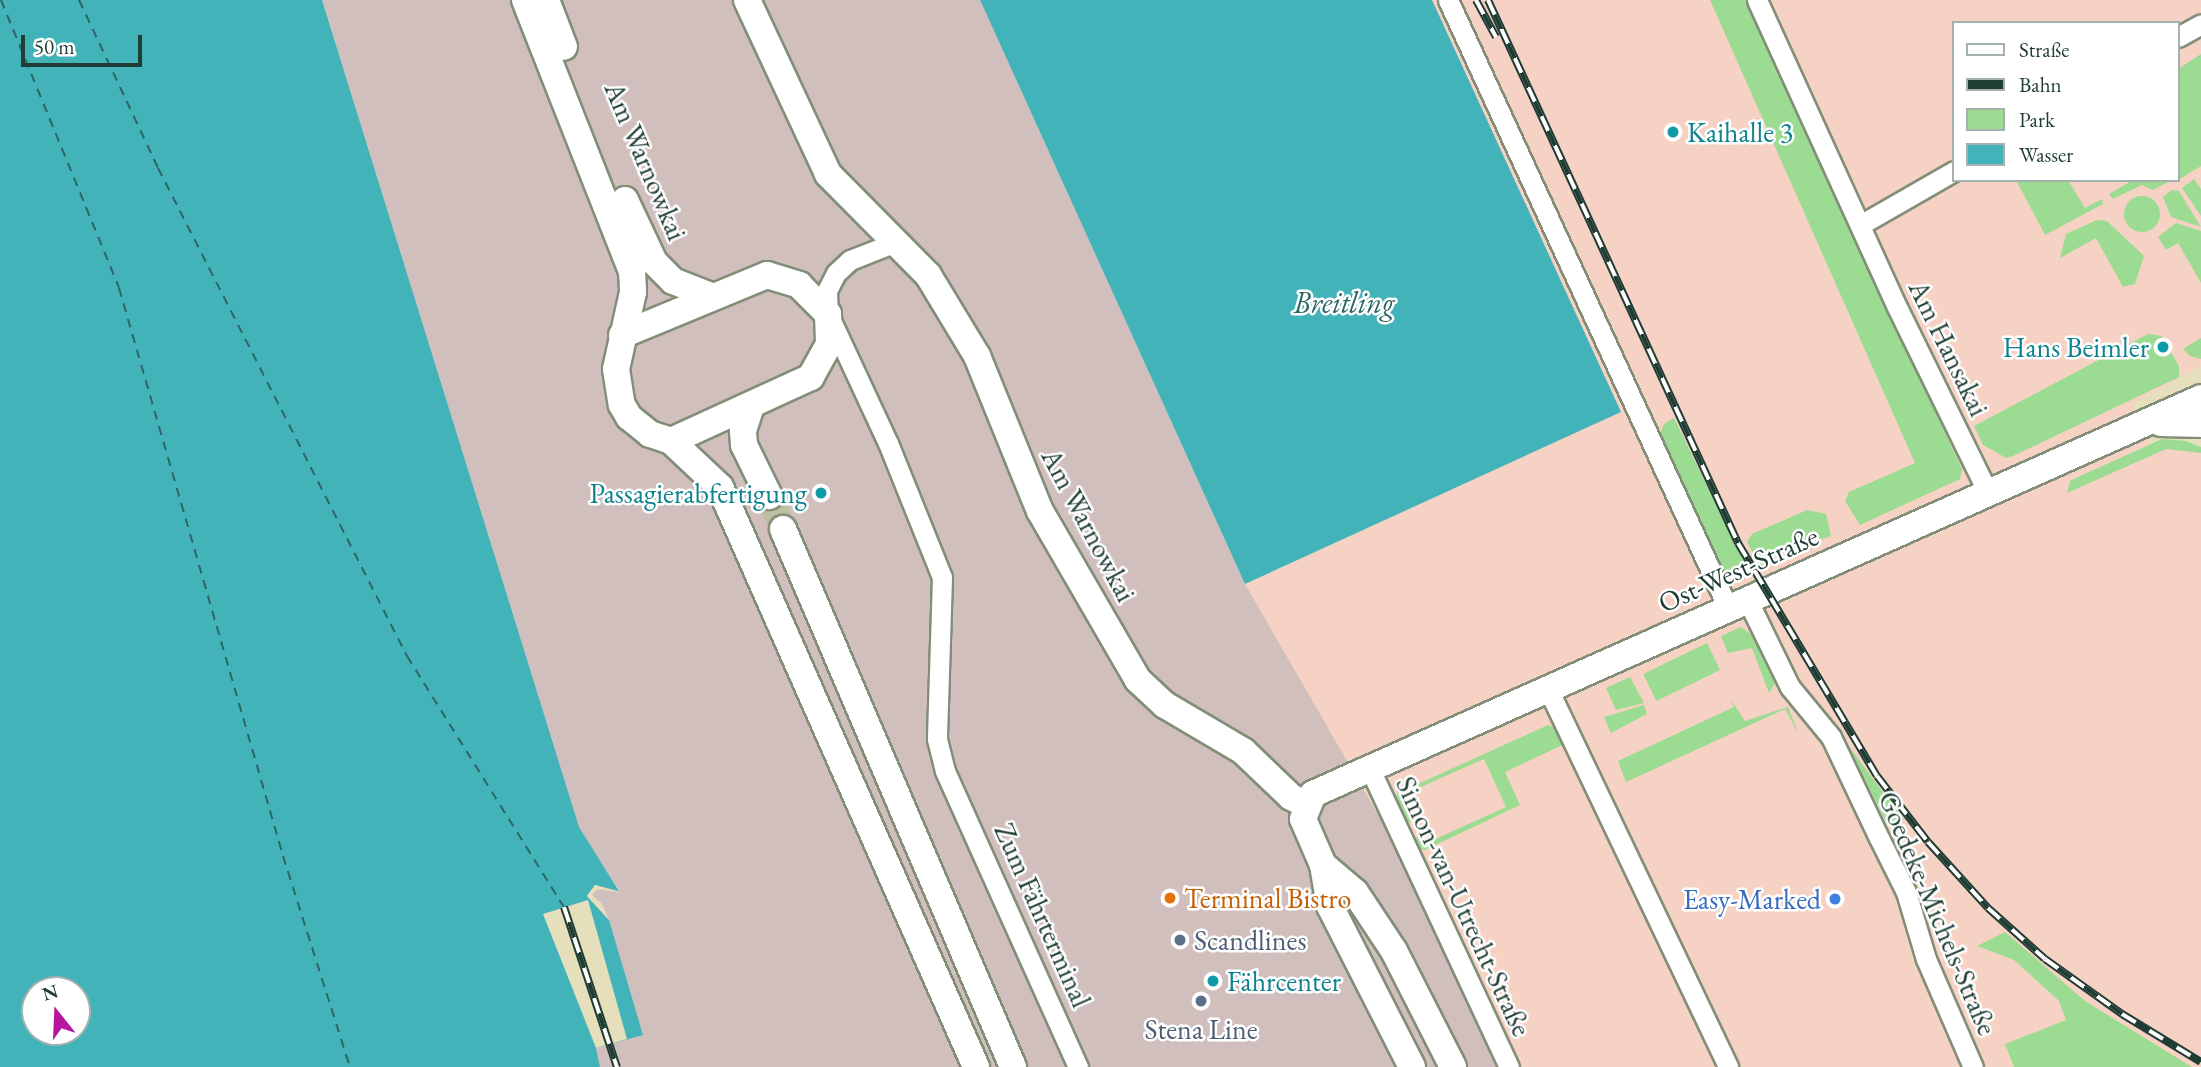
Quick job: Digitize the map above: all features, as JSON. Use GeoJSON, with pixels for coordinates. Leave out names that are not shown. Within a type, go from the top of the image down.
{"type":"FeatureCollection","features":[{"type":"Feature","properties":{"kind":"street"},"geometry":{"type":"LineString","coordinates":[[525,0],[561,64]]}},
{"type":"Feature","properties":{"kind":"street"},"geometry":{"type":"LineString","coordinates":[[546,0],[561,64]]}},
{"type":"Feature","properties":{"kind":"street","name":"Am Warnowkai"},"geometry":{"type":"LineString","coordinates":[[747,0],[828,174],[928,275],[977,356],[1040,511],[1138,680],[1165,705],[1243,751],[1291,797],[1305,804]]}},
{"type":"Feature","properties":{"kind":"street","name":"Goedeke-Michels-Straße"},"geometry":{"type":"LineString","coordinates":[[1448,0],[1737,603],[1790,687],[1830,737],[1906,892],[1926,959],[1973,1067]]}},
{"type":"Feature","properties":{"kind":"street","name":"Am Hansakai"},"geometry":{"type":"LineString","coordinates":[[1757,0],[1860,225],[1989,495]]}},
{"type":"Feature","properties":{"kind":"street"},"geometry":{"type":"LineString","coordinates":[[2180,36],[2201,24]]}},
{"type":"Feature","properties":{"kind":"street","name":"Am Warnowkai"},"geometry":{"type":"LineString","coordinates":[[561,64],[654,262],[673,281],[711,296]]}},
{"type":"Feature","properties":{"kind":"street","name":"Am Warnowkai"},"geometry":{"type":"LineString","coordinates":[[561,64],[632,271],[633,292],[615,369],[622,405],[650,434],[671,441],[720,487],[976,1067]]}},
{"type":"Feature","properties":{"kind":"street"},"geometry":{"type":"LineString","coordinates":[[1860,225],[1952,172]]}},
{"type":"Feature","properties":{"kind":"street"},"geometry":{"type":"LineString","coordinates":[[671,441],[811,377],[829,344],[827,291],[836,273],[850,260],[896,242]]}},
{"type":"Feature","properties":{"kind":"street"},"geometry":{"type":"LineString","coordinates":[[622,335],[767,275],[799,285],[828,314]]}},
{"type":"Feature","properties":{"kind":"street","name":"Zum Fährterminal"},"geometry":{"type":"LineString","coordinates":[[828,314],[888,443],[942,577],[937,739],[952,789],[1078,1067]]}},
{"type":"Feature","properties":{"kind":"street","name":"Ost-West-Straße"},"geometry":{"type":"LineString","coordinates":[[1305,804],[1313,794],[1737,603],[2152,423],[2201,398]]}},
{"type":"Feature","properties":{"kind":"street"},"geometry":{"type":"LineString","coordinates":[[751,406],[743,431],[744,445],[769,496]]}},
{"type":"Feature","properties":{"kind":"street"},"geometry":{"type":"LineString","coordinates":[[2152,423],[2201,424]]}},
{"type":"Feature","properties":{"kind":"street"},"geometry":{"type":"LineString","coordinates":[[783,529],[1013,1067]]}},
{"type":"Feature","properties":{"kind":"street"},"geometry":{"type":"LineString","coordinates":[[1548,689],[1728,1067]]}},
{"type":"Feature","properties":{"kind":"street","name":"Simon-van-Utrecht-Straße"},"geometry":{"type":"LineString","coordinates":[[1370,769],[1508,1067]]}},
{"type":"Feature","properties":{"kind":"street"},"geometry":{"type":"LineString","coordinates":[[1305,804],[1303,819],[1323,865],[1330,906],[1412,1067]]}},
{"type":"Feature","properties":{"kind":"street"},"geometry":{"type":"LineString","coordinates":[[1323,865],[1355,892],[1394,951],[1453,1067]]}},
{"type":"Feature","properties":{"kind":"shaded area"},"geometry":{"type":"Polygon","coordinates":[[[322,0],[980,0],[1245,584],[1388,832],[1496,1067],[600,1067],[596,1048],[643,1034],[599,906],[587,896],[595,885],[619,890],[579,828],[322,0]]]}},
{"type":"Feature","properties":{"kind":"shaded area"},"geometry":{"type":"Polygon","coordinates":[[[1432,0],[2201,0],[2201,366],[2132,404],[2153,453],[2166,449],[2201,453],[2201,1067],[1496,1067],[1388,832],[1245,584],[1620,412],[1432,0]]]}},
{"type":"Feature","properties":{"kind":"green space"},"geometry":{"type":"Polygon","coordinates":[[[1710,0],[1746,0],[1962,469],[1960,479],[1860,525],[1845,501],[1849,492],[1915,463],[1710,0]]]}},
{"type":"Feature","properties":{"kind":"green space"},"geometry":{"type":"Polygon","coordinates":[[[2201,54],[2201,166],[2180,179],[2180,68],[2201,54]]]}},
{"type":"Feature","properties":{"kind":"green space"},"geometry":{"type":"Polygon","coordinates":[[[2194,179],[2201,189],[2201,216],[2182,188],[2194,179]]]}},
{"type":"Feature","properties":{"kind":"green space"},"geometry":{"type":"Polygon","coordinates":[[[2017,182],[2069,182],[2085,208],[2102,199],[2103,204],[2045,235],[2017,182]]]}},
{"type":"Feature","properties":{"kind":"green space"},"geometry":{"type":"Polygon","coordinates":[[[2130,182],[2168,182],[2153,190],[2142,185],[2113,199],[2109,194],[2130,182]]]}},
{"type":"Feature","properties":{"kind":"green space"},"geometry":{"type":"Polygon","coordinates":[[[2172,190],[2179,191],[2201,227],[2171,217],[2163,197],[2172,190]]]}},
{"type":"Feature","properties":{"kind":"green space"},"geometry":{"type":"Polygon","coordinates":[[[2142,196],[2155,201],[2160,214],[2155,227],[2142,232],[2129,227],[2124,214],[2129,201],[2142,196]]]}},
{"type":"Feature","properties":{"kind":"green space"},"geometry":{"type":"Polygon","coordinates":[[[2097,220],[2107,221],[2144,256],[2135,284],[2123,287],[2096,238],[2060,258],[2066,234],[2097,220]]]}},
{"type":"Feature","properties":{"kind":"green space"},"geometry":{"type":"Polygon","coordinates":[[[2176,223],[2201,231],[2201,283],[2178,243],[2166,250],[2158,237],[2176,223]]]}},
{"type":"Feature","properties":{"kind":"green space"},"geometry":{"type":"Polygon","coordinates":[[[2148,334],[2162,336],[2179,366],[2179,377],[2013,456],[2006,458],[1983,445],[1974,426],[2148,334]]]}},
{"type":"Feature","properties":{"kind":"green space"},"geometry":{"type":"Polygon","coordinates":[[[2201,338],[2201,359],[2190,356],[2183,349],[2201,338]]]}},
{"type":"Feature","properties":{"kind":"green space"},"geometry":{"type":"Polygon","coordinates":[[[1674,418],[1750,574],[1726,575],[1719,565],[1659,436],[1664,424],[1674,418]]]}},
{"type":"Feature","properties":{"kind":"green space"},"geometry":{"type":"Polygon","coordinates":[[[2162,439],[2186,441],[2201,447],[2201,453],[2166,449],[2067,493],[2070,481],[2162,439]]]}},
{"type":"Feature","properties":{"kind":"green space"},"geometry":{"type":"Polygon","coordinates":[[[1807,510],[1826,514],[1831,536],[1775,554],[1760,567],[1747,542],[1752,534],[1807,510]]]}},
{"type":"Feature","properties":{"kind":"green space"},"geometry":{"type":"Polygon","coordinates":[[[1741,627],[1755,637],[1776,682],[1769,693],[1752,648],[1728,653],[1721,636],[1741,627]]]}},
{"type":"Feature","properties":{"kind":"green space"},"geometry":{"type":"Polygon","coordinates":[[[1707,643],[1720,670],[1656,701],[1643,674],[1707,643]]]}},
{"type":"Feature","properties":{"kind":"green space"},"geometry":{"type":"Polygon","coordinates":[[[1630,677],[1644,703],[1616,710],[1606,688],[1630,677]]]}},
{"type":"Feature","properties":{"kind":"green space"},"geometry":{"type":"Polygon","coordinates":[[[1730,698],[1745,721],[1788,707],[1799,735],[1785,709],[1626,782],[1618,761],[1734,707],[1730,698]]]}},
{"type":"Feature","properties":{"kind":"green space"},"geometry":{"type":"Polygon","coordinates":[[[1644,705],[1647,714],[1611,733],[1604,717],[1644,705]]]}},
{"type":"Feature","properties":{"kind":"green space"},"geometry":{"type":"Polygon","coordinates":[[[1548,725],[1556,728],[1567,743],[1505,772],[1520,805],[1425,850],[1412,849],[1417,836],[1422,845],[1506,807],[1484,759],[1400,796],[1411,822],[1402,823],[1395,799],[1398,793],[1548,725]]]}},
{"type":"Feature","properties":{"kind":"green space"},"geometry":{"type":"Polygon","coordinates":[[[1848,745],[1885,795],[1904,819],[1888,826],[1848,745]]]}},
{"type":"Feature","properties":{"kind":"green space"},"geometry":{"type":"Polygon","coordinates":[[[2005,932],[2085,1001],[2192,1067],[2014,1067],[2005,1044],[2066,1020],[2059,1001],[2014,960],[1977,946],[2005,932]]]}},
{"type":"Feature","properties":{"kind":"water"},"geometry":{"type":"Polygon","coordinates":[[[0,0],[322,0],[579,827],[619,891],[595,885],[587,896],[609,920],[643,1035],[596,1048],[600,1067],[0,1067],[0,0]]]}},
{"type":"Feature","properties":{"kind":"water","name":"Breitling"},"geometry":{"type":"Polygon","coordinates":[[[980,0],[1432,0],[1621,412],[1245,584],[980,0]]]}},
{"type":"Feature","properties":{"kind":"pier"},"geometry":{"type":"Polygon","coordinates":[[[595,885],[622,893],[597,889],[592,895],[602,904],[609,920],[587,896],[595,885]]]}},
{"type":"Feature","properties":{"kind":"pier"},"geometry":{"type":"Polygon","coordinates":[[[588,900],[627,1039],[596,1048],[543,914],[588,900]]]}},
{"type":"Feature","properties":{"kind":"ferry route"},"geometry":{"type":"LineString","coordinates":[[1,0],[119,288],[283,856],[350,1067]]}},
{"type":"Feature","properties":{"kind":"ferry route"},"geometry":{"type":"LineString","coordinates":[[79,0],[158,168],[407,656],[564,907]]}},
{"type":"Feature","properties":{"kind":"tunnel"},"geometry":{"type":"LineString","coordinates":[[769,496],[783,529]]}},
{"type":"Feature","properties":{"kind":"railway"},"geometry":{"type":"LineString","coordinates":[[1476,0],[1496,37]]}},
{"type":"Feature","properties":{"kind":"railway"},"geometry":{"type":"LineString","coordinates":[[1488,0],[1738,543],[1877,776],[1928,842],[1988,908],[2045,959],[2122,1014],[2201,1062]]}},
{"type":"Feature","properties":{"kind":"railway"},"geometry":{"type":"LineString","coordinates":[[564,907],[617,1067]]}},
{"type":"Feature","properties":{"kind":"place","name":"Kaihalle 3"},"geometry":{"type":"Point","coordinates":[1673,132]}},
{"type":"Feature","properties":{"kind":"place","name":"Hans Beimler"},"geometry":{"type":"Point","coordinates":[2163,347]}},
{"type":"Feature","properties":{"kind":"place","name":"Passagierabfertigung"},"geometry":{"type":"Point","coordinates":[821,493]}},
{"type":"Feature","properties":{"kind":"place","name":"Terminal Bistro"},"geometry":{"type":"Point","coordinates":[1170,898]}},
{"type":"Feature","properties":{"kind":"place","name":"Easy-Marked"},"geometry":{"type":"Point","coordinates":[1835,899]}},
{"type":"Feature","properties":{"kind":"place","name":"Scandlines"},"geometry":{"type":"Point","coordinates":[1180,940]}},
{"type":"Feature","properties":{"kind":"place","name":"Fährcenter"},"geometry":{"type":"Point","coordinates":[1213,981]}},
{"type":"Feature","properties":{"kind":"place","name":"Stena Line"},"geometry":{"type":"Point","coordinates":[1201,1001]}}]}
